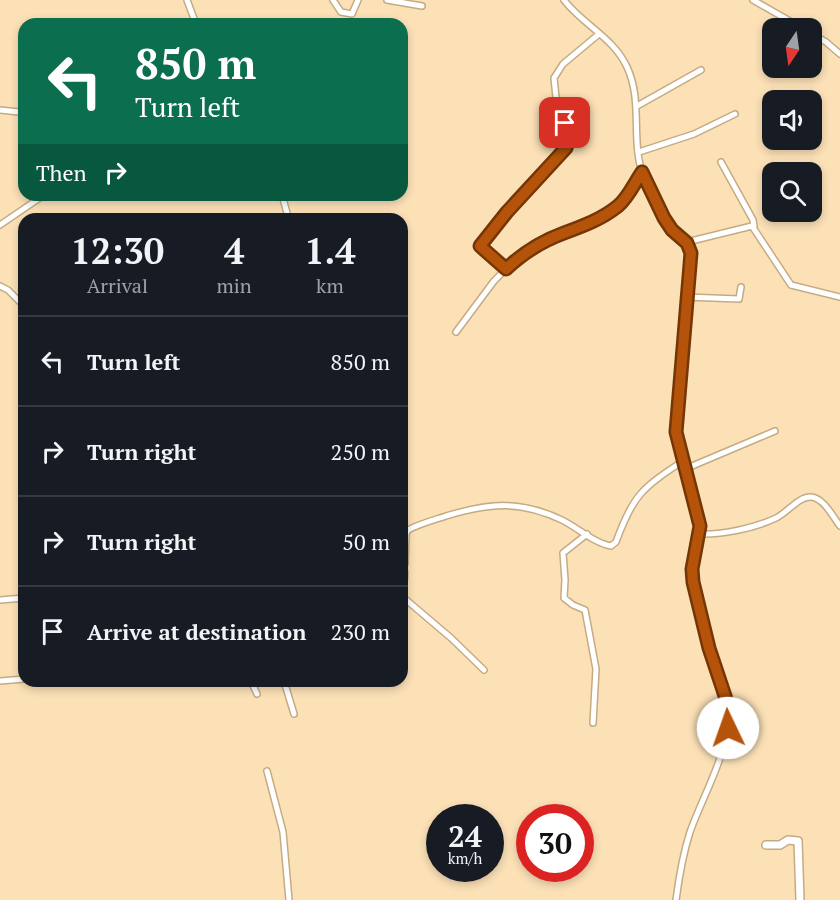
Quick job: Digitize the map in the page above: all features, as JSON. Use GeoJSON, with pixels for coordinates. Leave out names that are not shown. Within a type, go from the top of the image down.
{"type":"FeatureCollection","features":[{"type":"Feature","properties":{"kind":"street"},"geometry":{"type":"LineString","coordinates":[[187,0],[194,18]]}},
{"type":"Feature","properties":{"kind":"street"},"geometry":{"type":"LineString","coordinates":[[333,0],[340,12],[352,14],[358,0]]}},
{"type":"Feature","properties":{"kind":"street"},"geometry":{"type":"LineString","coordinates":[[387,0],[422,6]]}},
{"type":"Feature","properties":{"kind":"street"},"geometry":{"type":"LineString","coordinates":[[564,0],[626,64],[632,78],[637,106],[642,172],[672,230],[687,242],[691,253],[676,432],[700,526],[692,569],[693,582],[709,648],[728,705],[728,728],[717,769],[690,834],[676,900]]}},
{"type":"Feature","properties":{"kind":"street"},"geometry":{"type":"LineString","coordinates":[[753,0],[784,18]]}},
{"type":"Feature","properties":{"kind":"street"},"geometry":{"type":"LineString","coordinates":[[506,269],[480,245],[566,148],[570,136],[557,107],[554,78],[563,64],[599,34]]}},
{"type":"Feature","properties":{"kind":"street"},"geometry":{"type":"LineString","coordinates":[[822,40],[840,54]]}},
{"type":"Feature","properties":{"kind":"street"},"geometry":{"type":"LineString","coordinates":[[637,106],[701,70]]}},
{"type":"Feature","properties":{"kind":"street"},"geometry":{"type":"LineString","coordinates":[[0,110],[18,112]]}},
{"type":"Feature","properties":{"kind":"street"},"geometry":{"type":"LineString","coordinates":[[639,152],[694,134],[735,114]]}},
{"type":"Feature","properties":{"kind":"street"},"geometry":{"type":"LineString","coordinates":[[721,162],[753,220],[754,226],[792,285],[840,297]]}},
{"type":"Feature","properties":{"kind":"street"},"geometry":{"type":"LineString","coordinates":[[456,333],[478,301],[506,269],[523,254],[563,233],[586,226],[619,205],[642,172]]}},
{"type":"Feature","properties":{"kind":"street"},"geometry":{"type":"LineString","coordinates":[[0,225],[35,201]]}},
{"type":"Feature","properties":{"kind":"street"},"geometry":{"type":"LineString","coordinates":[[687,242],[754,226]]}},
{"type":"Feature","properties":{"kind":"street"},"geometry":{"type":"LineString","coordinates":[[0,286],[18,300]]}},
{"type":"Feature","properties":{"kind":"street"},"geometry":{"type":"LineString","coordinates":[[686,297],[739,299],[741,287]]}},
{"type":"Feature","properties":{"kind":"street"},"geometry":{"type":"LineString","coordinates":[[685,469],[775,431]]}},
{"type":"Feature","properties":{"kind":"street"},"geometry":{"type":"LineString","coordinates":[[408,531],[492,504],[527,508],[562,520],[607,545],[613,545],[636,496],[645,487],[683,461]]}},
{"type":"Feature","properties":{"kind":"street"},"geometry":{"type":"LineString","coordinates":[[699,534],[720,534],[762,524],[778,517],[804,498],[810,497],[825,506],[840,526]]}},
{"type":"Feature","properties":{"kind":"street"},"geometry":{"type":"LineString","coordinates":[[587,534],[563,553],[564,598],[585,610],[596,669],[593,723]]}},
{"type":"Feature","properties":{"kind":"street"},"geometry":{"type":"LineString","coordinates":[[0,600],[18,598]]}},
{"type":"Feature","properties":{"kind":"street"},"geometry":{"type":"LineString","coordinates":[[408,601],[452,638],[484,670]]}},
{"type":"Feature","properties":{"kind":"street"},"geometry":{"type":"LineString","coordinates":[[0,681],[18,680]]}},
{"type":"Feature","properties":{"kind":"street"},"geometry":{"type":"LineString","coordinates":[[254,687],[257,694]]}},
{"type":"Feature","properties":{"kind":"street"},"geometry":{"type":"LineString","coordinates":[[286,687],[294,714]]}},
{"type":"Feature","properties":{"kind":"street"},"geometry":{"type":"LineString","coordinates":[[267,771],[283,832],[289,900]]}},
{"type":"Feature","properties":{"kind":"street"},"geometry":{"type":"LineString","coordinates":[[766,845],[780,845],[788,840],[798,841],[800,900]]}},
{"type":"Feature","properties":{"kind":"route"},"geometry":{"type":"LineString","coordinates":[[565,123],[570,136],[563,153],[531,184],[480,246],[506,269],[536,246],[563,233],[586,226],[619,205],[642,172],[664,218],[672,230],[687,243],[691,253],[691,267],[686,297],[676,432],[700,526],[692,569],[693,582],[702,624],[728,705],[728,728]]}}]}
